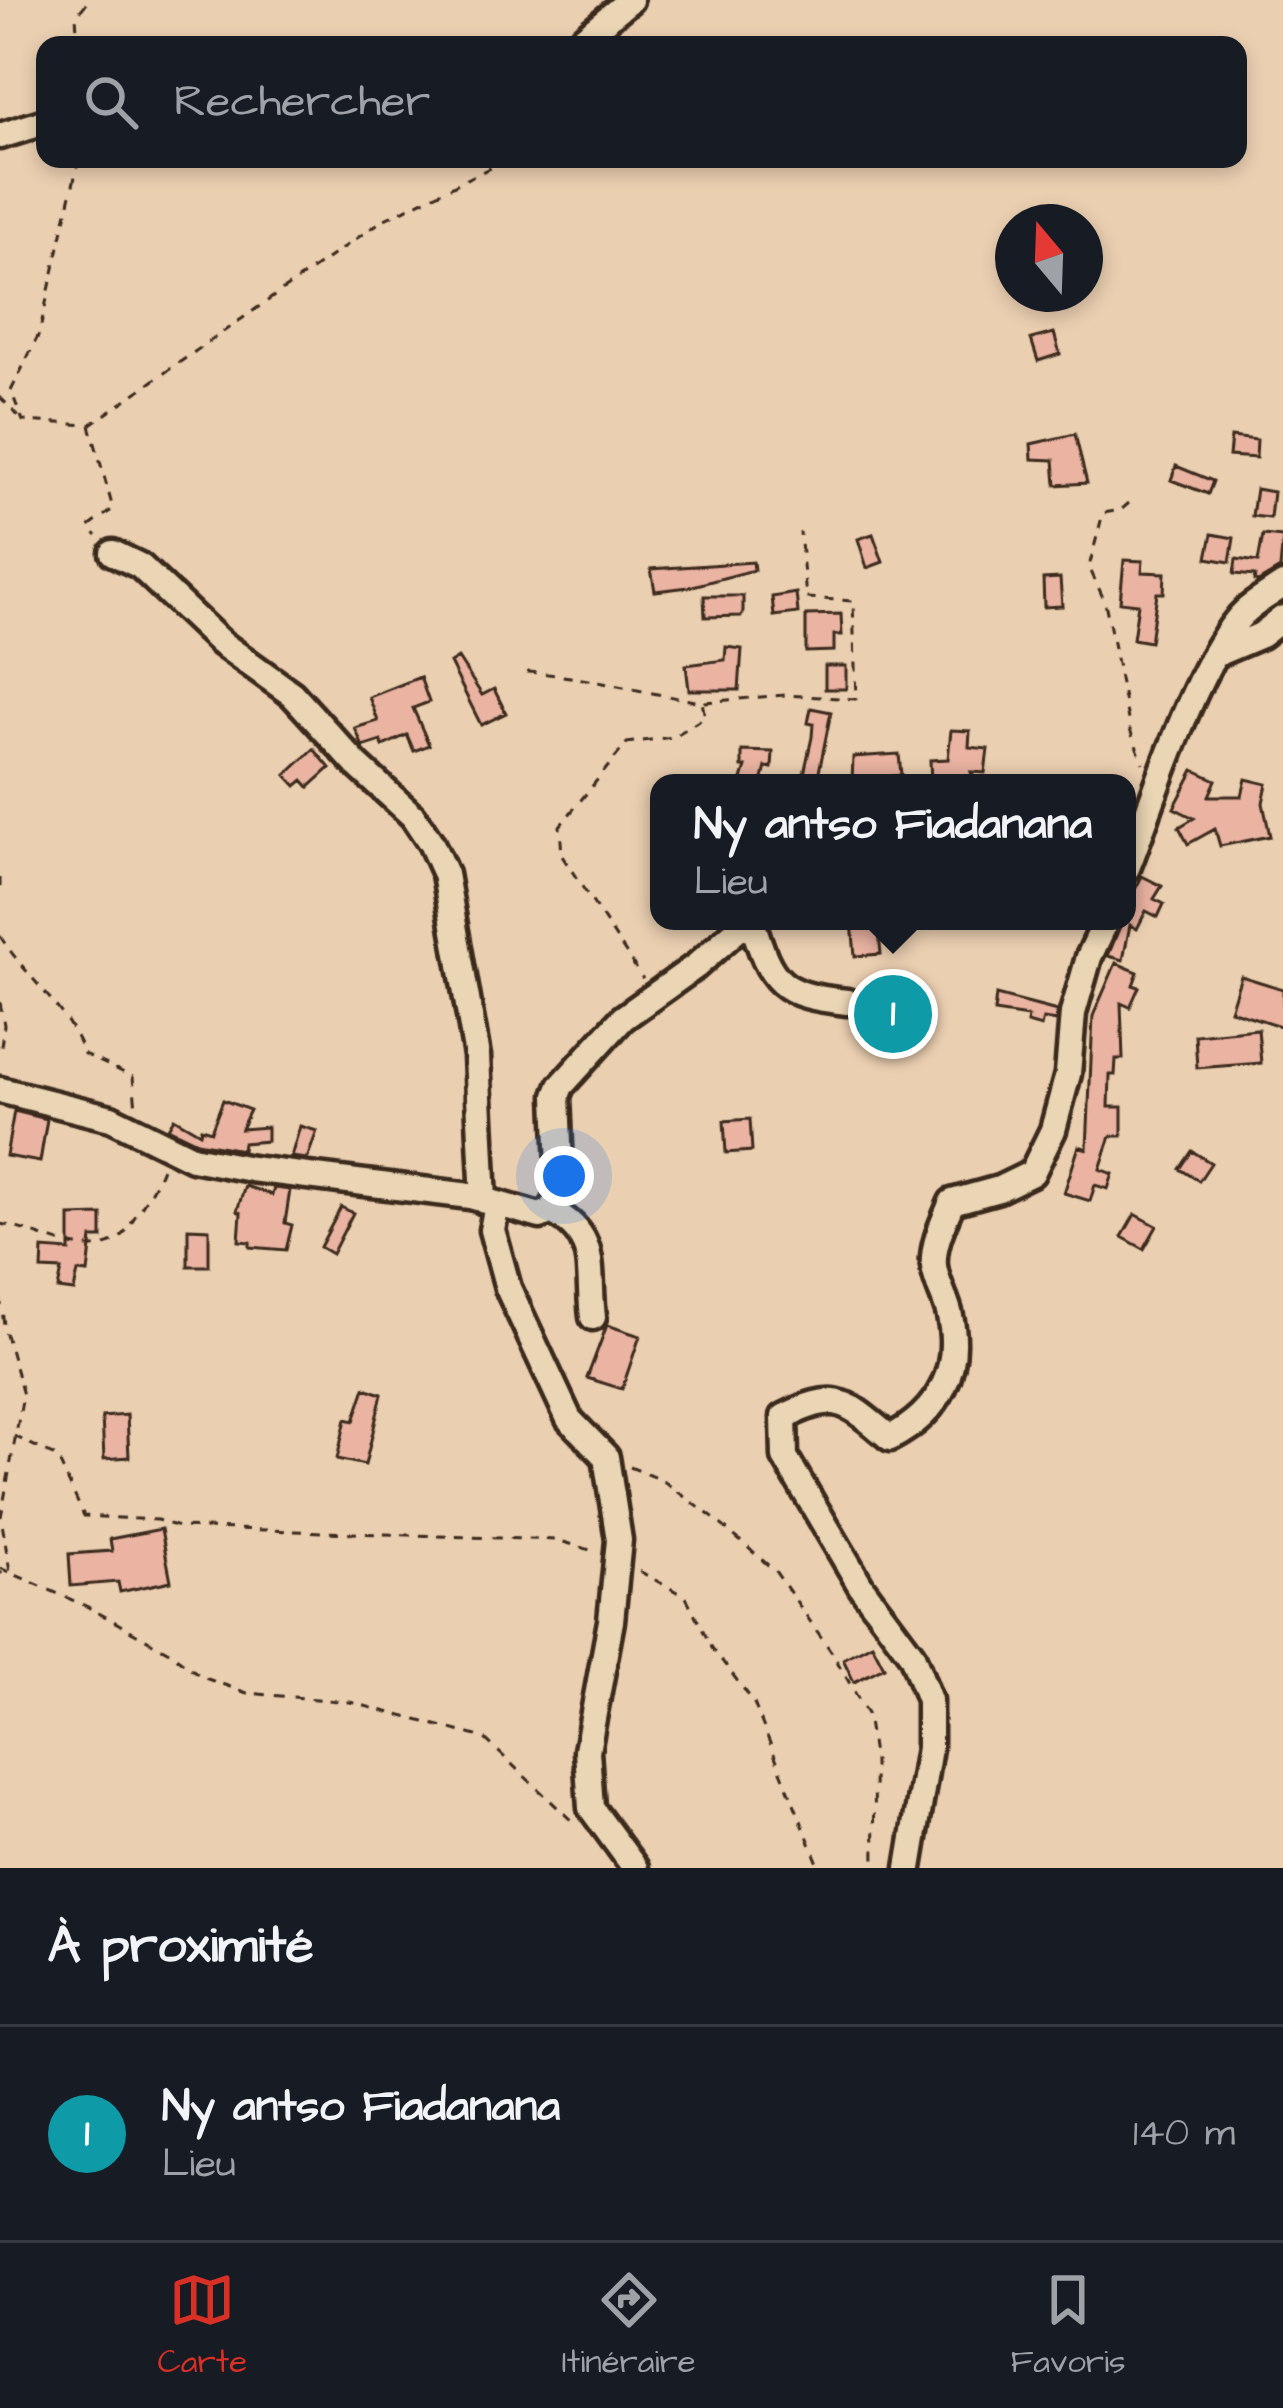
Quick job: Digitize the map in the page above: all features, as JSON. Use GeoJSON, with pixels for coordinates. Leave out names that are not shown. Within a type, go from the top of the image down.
{"type":"FeatureCollection","features":[{"type":"Feature","properties":{"kind":"street"},"geometry":{"type":"LineString","coordinates":[[585,36],[630,0]]}},
{"type":"Feature","properties":{"kind":"street"},"geometry":{"type":"LineString","coordinates":[[0,136],[36,125]]}},
{"type":"Feature","properties":{"kind":"street"},"geometry":{"type":"LineString","coordinates":[[113,553],[140,566],[221,643],[292,694],[413,816],[445,874],[477,1057],[492,1230],[508,1288],[569,1419],[606,1457],[619,1540],[611,1621],[587,1751],[591,1808],[634,1868]]}},
{"type":"Feature","properties":{"kind":"street"},"geometry":{"type":"LineString","coordinates":[[1136,845],[1216,654],[1239,617],[1283,585]]}},
{"type":"Feature","properties":{"kind":"street"},"geometry":{"type":"LineString","coordinates":[[1216,654],[1261,635],[1283,618]]}},
{"type":"Feature","properties":{"kind":"street"},"geometry":{"type":"LineString","coordinates":[[0,1090],[111,1118],[192,1158],[490,1203],[539,1216],[551,1211],[561,1192],[556,1096],[561,1087],[623,1018],[738,930]]}},
{"type":"Feature","properties":{"kind":"street"},"geometry":{"type":"LineString","coordinates":[[752,930],[765,966],[779,981],[802,997],[847,1002]]}},
{"type":"Feature","properties":{"kind":"street"},"geometry":{"type":"LineString","coordinates":[[909,1868],[929,1748],[929,1700],[912,1655],[862,1588],[785,1457],[784,1417],[818,1400],[850,1406],[890,1438],[920,1423],[953,1372],[950,1316],[934,1264],[940,1229],[952,1202],[999,1189],[1032,1173],[1053,1130],[1068,1074],[1073,1013],[1088,957],[1102,930]]}},
{"type":"Feature","properties":{"kind":"street"},"geometry":{"type":"LineString","coordinates":[[551,1211],[575,1223],[584,1236],[593,1317]]}},
{"type":"Feature","properties":{"kind":"path"},"geometry":{"type":"LineString","coordinates":[[77,36],[76,16],[89,0]]}},
{"type":"Feature","properties":{"kind":"path"},"geometry":{"type":"LineString","coordinates":[[23,421],[11,391],[39,334],[78,168]]}},
{"type":"Feature","properties":{"kind":"path"},"geometry":{"type":"LineString","coordinates":[[0,397],[23,421],[90,425],[383,220],[490,168]]}},
{"type":"Feature","properties":{"kind":"path"},"geometry":{"type":"LineString","coordinates":[[90,425],[112,509],[89,527],[113,553]]}},
{"type":"Feature","properties":{"kind":"path"},"geometry":{"type":"LineString","coordinates":[[1129,503],[1121,510],[1103,513],[1089,567],[1115,638],[1130,730],[1156,793]]}},
{"type":"Feature","properties":{"kind":"path"},"geometry":{"type":"LineString","coordinates":[[526,672],[702,702],[784,694],[856,699],[853,601],[806,598],[800,532]]}},
{"type":"Feature","properties":{"kind":"path"},"geometry":{"type":"LineString","coordinates":[[652,996],[562,856],[560,826],[627,743],[673,737],[706,717],[702,702]]}},
{"type":"Feature","properties":{"kind":"path"},"geometry":{"type":"LineString","coordinates":[[0,878],[0,888]]}},
{"type":"Feature","properties":{"kind":"path"},"geometry":{"type":"LineString","coordinates":[[0,1002],[4,1024],[0,1054]]}},
{"type":"Feature","properties":{"kind":"path"},"geometry":{"type":"LineString","coordinates":[[0,1297],[23,1395],[2,1517],[10,1572]]}},
{"type":"Feature","properties":{"kind":"path"},"geometry":{"type":"LineString","coordinates":[[14,1436],[57,1457],[84,1516],[157,1520],[198,1528],[557,1540],[617,1558],[686,1597],[712,1648],[753,1701],[820,1868]]}},
{"type":"Feature","properties":{"kind":"path"},"geometry":{"type":"LineString","coordinates":[[606,1457],[662,1480],[776,1571],[833,1654],[867,1714],[874,1762],[874,1868]]}},
{"type":"Feature","properties":{"kind":"path"},"geometry":{"type":"LineString","coordinates":[[0,1570],[88,1607],[171,1653],[202,1677],[247,1693],[350,1702],[484,1738],[583,1832]]}},
{"type":"Feature","properties":{"kind":"building"},"geometry":{"type":"Polygon","coordinates":[[[1054,333],[1060,354],[1038,361],[1031,339],[1054,333]]]}},
{"type":"Feature","properties":{"kind":"building"},"geometry":{"type":"Polygon","coordinates":[[[1075,434],[1087,483],[1056,485],[1054,460],[1032,459],[1031,444],[1075,434]]]}},
{"type":"Feature","properties":{"kind":"building"},"geometry":{"type":"Polygon","coordinates":[[[1231,437],[1257,440],[1256,458],[1229,456],[1231,437]]]}},
{"type":"Feature","properties":{"kind":"building"},"geometry":{"type":"Polygon","coordinates":[[[1176,466],[1213,481],[1208,494],[1171,480],[1176,466]]]}},
{"type":"Feature","properties":{"kind":"building"},"geometry":{"type":"Polygon","coordinates":[[[1256,489],[1273,492],[1270,518],[1252,516],[1256,489]]]}},
{"type":"Feature","properties":{"kind":"building"},"geometry":{"type":"Polygon","coordinates":[[[873,534],[883,562],[867,568],[858,539],[873,534]]]}},
{"type":"Feature","properties":{"kind":"building"},"geometry":{"type":"Polygon","coordinates":[[[1212,534],[1234,538],[1230,562],[1207,558],[1212,534]]]}},
{"type":"Feature","properties":{"kind":"building"},"geometry":{"type":"Polygon","coordinates":[[[1263,535],[1283,537],[1280,569],[1258,582],[1255,576],[1234,574],[1236,559],[1258,562],[1263,535]]]}},
{"type":"Feature","properties":{"kind":"building"},"geometry":{"type":"Polygon","coordinates":[[[1124,560],[1143,561],[1142,572],[1165,573],[1150,642],[1133,639],[1138,604],[1120,602],[1124,560]]]}},
{"type":"Feature","properties":{"kind":"building"},"geometry":{"type":"Polygon","coordinates":[[[753,562],[754,570],[655,591],[651,569],[753,562]]]}},
{"type":"Feature","properties":{"kind":"building"},"geometry":{"type":"Polygon","coordinates":[[[1060,578],[1062,606],[1044,607],[1043,579],[1060,578]]]}},
{"type":"Feature","properties":{"kind":"building"},"geometry":{"type":"Polygon","coordinates":[[[796,593],[798,613],[774,616],[772,597],[796,593]]]}},
{"type":"Feature","properties":{"kind":"building"},"geometry":{"type":"Polygon","coordinates":[[[704,596],[743,596],[743,612],[741,616],[705,617],[704,596]]]}},
{"type":"Feature","properties":{"kind":"building"},"geometry":{"type":"Polygon","coordinates":[[[841,614],[842,635],[834,635],[834,651],[806,652],[806,615],[841,614]]]}},
{"type":"Feature","properties":{"kind":"building"},"geometry":{"type":"Polygon","coordinates":[[[726,647],[742,649],[739,690],[689,690],[686,665],[725,660],[726,647]]]}},
{"type":"Feature","properties":{"kind":"building"},"geometry":{"type":"Polygon","coordinates":[[[458,658],[482,695],[494,689],[506,713],[481,725],[450,663],[458,658]]]}},
{"type":"Feature","properties":{"kind":"building"},"geometry":{"type":"Polygon","coordinates":[[[825,666],[846,666],[846,689],[825,689],[825,666]]]}},
{"type":"Feature","properties":{"kind":"building"},"geometry":{"type":"Polygon","coordinates":[[[420,677],[429,702],[413,708],[429,745],[414,751],[407,735],[383,746],[381,741],[363,747],[355,728],[378,721],[369,697],[420,677]]]}},
{"type":"Feature","properties":{"kind":"building"},"geometry":{"type":"Polygon","coordinates":[[[811,708],[831,712],[819,774],[804,774],[812,737],[813,724],[808,723],[811,708]]]}},
{"type":"Feature","properties":{"kind":"building"},"geometry":{"type":"Polygon","coordinates":[[[951,730],[970,731],[969,747],[988,749],[985,773],[931,774],[930,760],[948,759],[951,730]]]}},
{"type":"Feature","properties":{"kind":"building"},"geometry":{"type":"Polygon","coordinates":[[[314,749],[330,768],[309,787],[303,780],[296,786],[286,775],[314,749]]]}},
{"type":"Feature","properties":{"kind":"building"},"geometry":{"type":"Polygon","coordinates":[[[742,751],[773,752],[772,768],[766,767],[764,774],[744,774],[746,767],[742,767],[742,751]]]}},
{"type":"Feature","properties":{"kind":"building"},"geometry":{"type":"Polygon","coordinates":[[[899,754],[901,774],[852,774],[853,757],[899,754]]]}},
{"type":"Feature","properties":{"kind":"building"},"geometry":{"type":"Polygon","coordinates":[[[1194,770],[1216,780],[1209,796],[1242,796],[1246,779],[1267,784],[1263,803],[1270,836],[1220,846],[1215,829],[1188,844],[1179,827],[1194,818],[1174,808],[1194,770]]]}},
{"type":"Feature","properties":{"kind":"building"},"geometry":{"type":"Polygon","coordinates":[[[1142,876],[1162,886],[1154,899],[1164,904],[1158,917],[1146,911],[1137,929],[1136,928],[1136,888],[1142,876]]]}},
{"type":"Feature","properties":{"kind":"building"},"geometry":{"type":"Polygon","coordinates":[[[853,930],[879,930],[881,954],[855,956],[853,930]]]}},
{"type":"Feature","properties":{"kind":"building"},"geometry":{"type":"Polygon","coordinates":[[[1118,930],[1129,930],[1123,960],[1108,956],[1118,930]]]}},
{"type":"Feature","properties":{"kind":"building"},"geometry":{"type":"Polygon","coordinates":[[[1116,963],[1138,972],[1133,985],[1139,987],[1130,1007],[1121,1003],[1123,1059],[1116,1059],[1115,1075],[1110,1075],[1109,1107],[1122,1107],[1122,1136],[1111,1136],[1100,1169],[1113,1174],[1108,1189],[1095,1185],[1090,1201],[1064,1193],[1079,1146],[1087,1149],[1093,1016],[1116,963]]]}},
{"type":"Feature","properties":{"kind":"building"},"geometry":{"type":"Polygon","coordinates":[[[1241,976],[1283,989],[1283,1027],[1230,1010],[1241,976]]]}},
{"type":"Feature","properties":{"kind":"building"},"geometry":{"type":"Polygon","coordinates":[[[996,995],[1057,1011],[1056,1021],[1043,1019],[1041,1027],[1027,1023],[1028,1017],[994,1012],[996,995]]]}},
{"type":"Feature","properties":{"kind":"building"},"geometry":{"type":"Polygon","coordinates":[[[885,999],[906,1003],[901,1028],[879,1024],[885,999]]]}},
{"type":"Feature","properties":{"kind":"building"},"geometry":{"type":"Polygon","coordinates":[[[1258,1029],[1261,1063],[1197,1068],[1195,1035],[1258,1029]]]}},
{"type":"Feature","properties":{"kind":"building"},"geometry":{"type":"Polygon","coordinates":[[[223,1100],[250,1110],[241,1129],[267,1127],[267,1141],[243,1143],[242,1150],[197,1142],[168,1128],[174,1118],[200,1133],[201,1128],[211,1131],[223,1100]]]}},
{"type":"Feature","properties":{"kind":"building"},"geometry":{"type":"Polygon","coordinates":[[[14,1111],[47,1119],[40,1162],[6,1156],[14,1111]]]}},
{"type":"Feature","properties":{"kind":"building"},"geometry":{"type":"Polygon","coordinates":[[[750,1119],[752,1151],[726,1153],[724,1121],[750,1119]]]}},
{"type":"Feature","properties":{"kind":"building"},"geometry":{"type":"Polygon","coordinates":[[[300,1126],[317,1131],[307,1159],[291,1157],[300,1126]]]}},
{"type":"Feature","properties":{"kind":"building"},"geometry":{"type":"Polygon","coordinates":[[[1192,1151],[1211,1163],[1199,1181],[1180,1169],[1192,1151]]]}},
{"type":"Feature","properties":{"kind":"building"},"geometry":{"type":"Polygon","coordinates":[[[245,1186],[272,1195],[274,1188],[290,1190],[285,1223],[292,1225],[286,1250],[250,1247],[250,1242],[239,1241],[241,1213],[237,1211],[245,1186]]]}},
{"type":"Feature","properties":{"kind":"building"},"geometry":{"type":"Polygon","coordinates":[[[341,1207],[353,1213],[332,1254],[320,1247],[341,1207]]]}},
{"type":"Feature","properties":{"kind":"building"},"geometry":{"type":"Polygon","coordinates":[[[1135,1214],[1157,1226],[1144,1249],[1122,1237],[1135,1214]]]}},
{"type":"Feature","properties":{"kind":"building"},"geometry":{"type":"Polygon","coordinates":[[[102,1215],[102,1238],[92,1238],[88,1273],[78,1272],[74,1291],[58,1289],[62,1270],[42,1269],[43,1249],[70,1251],[70,1216],[102,1215]]]}},
{"type":"Feature","properties":{"kind":"building"},"geometry":{"type":"Polygon","coordinates":[[[188,1228],[209,1229],[209,1266],[188,1266],[188,1228]]]}},
{"type":"Feature","properties":{"kind":"building"},"geometry":{"type":"Polygon","coordinates":[[[607,1325],[640,1336],[622,1389],[587,1378],[607,1325]]]}},
{"type":"Feature","properties":{"kind":"building"},"geometry":{"type":"Polygon","coordinates":[[[365,1388],[382,1394],[365,1465],[337,1459],[346,1419],[354,1421],[365,1388]]]}},
{"type":"Feature","properties":{"kind":"building"},"geometry":{"type":"Polygon","coordinates":[[[127,1415],[129,1457],[104,1459],[102,1417],[127,1415]]]}},
{"type":"Feature","properties":{"kind":"building"},"geometry":{"type":"Polygon","coordinates":[[[161,1529],[171,1581],[120,1592],[118,1582],[71,1586],[69,1554],[112,1551],[110,1539],[161,1529]]]}},
{"type":"Feature","properties":{"kind":"building"},"geometry":{"type":"Polygon","coordinates":[[[872,1644],[884,1667],[854,1682],[843,1659],[872,1644]]]}},
{"type":"Feature","properties":{"kind":"place","name":"Ny antso Fiadanana"},"geometry":{"type":"Point","coordinates":[893,1014]}}]}
